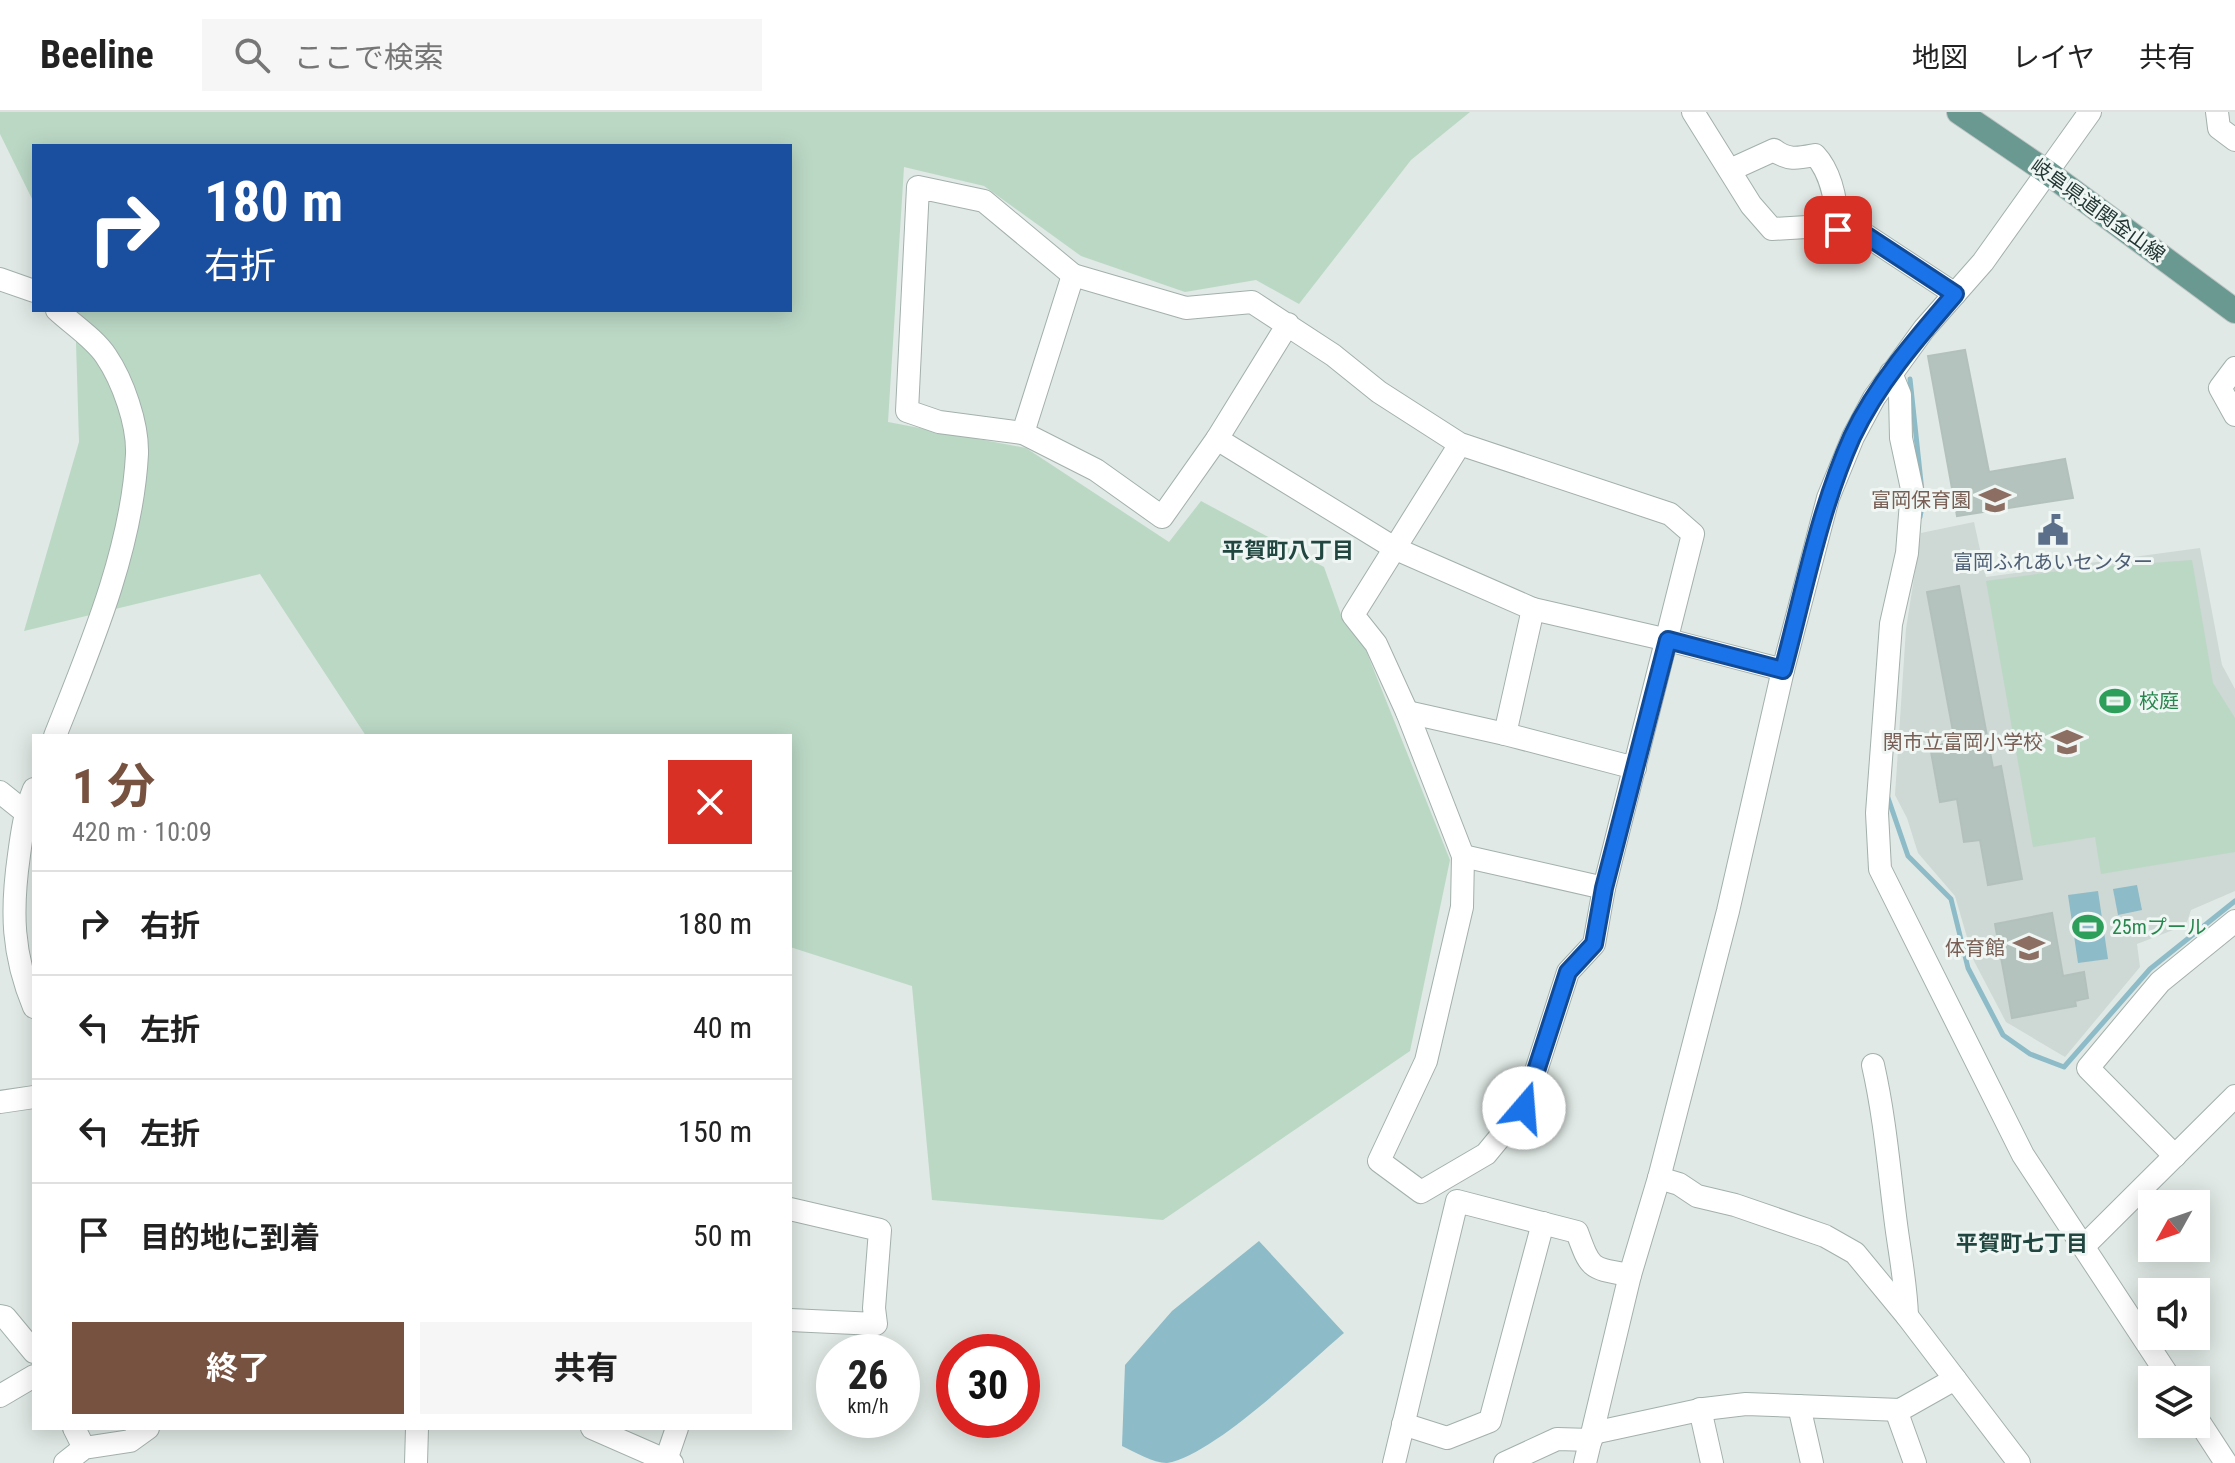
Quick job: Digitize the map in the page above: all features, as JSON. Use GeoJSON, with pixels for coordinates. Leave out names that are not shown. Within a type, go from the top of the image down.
{"type":"FeatureCollection","features":[{"type":"Feature","properties":{"kind":"main road","name":"岐阜県道関金山線"},"geometry":{"type":"LineString","coordinates":[[1959,112],[2047,172],[2235,311]]}},
{"type":"Feature","properties":{"kind":"street"},"geometry":{"type":"LineString","coordinates":[[1693,112],[1751,205],[1772,229],[1823,226],[1867,236],[1955,294]]}},
{"type":"Feature","properties":{"kind":"street"},"geometry":{"type":"LineString","coordinates":[[1585,1463],[1630,1275],[1659,1178],[1728,911],[1783,670],[1828,498],[1853,437],[1891,373],[1924,329],[1983,262],[2090,112]]}},
{"type":"Feature","properties":{"kind":"street"},"geometry":{"type":"LineString","coordinates":[[2217,112],[2219,128],[2235,140]]}},
{"type":"Feature","properties":{"kind":"street"},"geometry":{"type":"LineString","coordinates":[[1730,170],[1774,150],[1783,157],[1794,159],[1815,155],[1822,163],[1837,209],[1838,230]]}},
{"type":"Feature","properties":{"kind":"street"},"geometry":{"type":"LineString","coordinates":[[1288,324],[1217,439],[1162,517],[1096,470],[1023,433],[939,422],[907,411],[918,187],[984,201],[1073,275],[1186,308],[1252,302],[1288,324],[1379,392],[1460,444],[1670,514],[1693,534],[1604,888],[1594,944],[1568,972],[1524,1108],[1486,1154],[1421,1192],[1379,1161],[1426,1061],[1462,907],[1463,856],[1407,712],[1376,644],[1353,615],[1460,444]]}},
{"type":"Feature","properties":{"kind":"street"},"geometry":{"type":"LineString","coordinates":[[1023,433],[1073,275]]}},
{"type":"Feature","properties":{"kind":"street"},"geometry":{"type":"LineString","coordinates":[[0,279],[32,290]]}},
{"type":"Feature","properties":{"kind":"street"},"geometry":{"type":"LineString","coordinates":[[56,734],[97,629],[129,518],[137,451],[128,400],[105,354],[59,312]]}},
{"type":"Feature","properties":{"kind":"street"},"geometry":{"type":"LineString","coordinates":[[2235,368],[2220,388],[2235,415]]}},
{"type":"Feature","properties":{"kind":"street"},"geometry":{"type":"LineString","coordinates":[[1891,373],[1900,395],[1901,438],[1912,489],[1907,553],[1891,624],[1877,813],[1880,869],[2023,1155],[2162,1366]]}},
{"type":"Feature","properties":{"kind":"street"},"geometry":{"type":"LineString","coordinates":[[1217,439],[1396,549],[1533,609],[1783,670]]}},
{"type":"Feature","properties":{"kind":"street"},"geometry":{"type":"LineString","coordinates":[[1505,734],[1533,609]]}},
{"type":"Feature","properties":{"kind":"street"},"geometry":{"type":"LineString","coordinates":[[1407,712],[1635,768]]}},
{"type":"Feature","properties":{"kind":"street"},"geometry":{"type":"LineString","coordinates":[[0,792],[25,812]]}},
{"type":"Feature","properties":{"kind":"street"},"geometry":{"type":"LineString","coordinates":[[32,794],[25,812],[13,899],[15,943],[32,1002]]}},
{"type":"Feature","properties":{"kind":"street"},"geometry":{"type":"LineString","coordinates":[[1463,856],[1604,888]]}},
{"type":"Feature","properties":{"kind":"street"},"geometry":{"type":"LineString","coordinates":[[2175,1156],[2088,1068],[2160,982],[2235,921]]}},
{"type":"Feature","properties":{"kind":"street"},"geometry":{"type":"LineString","coordinates":[[1873,1065],[1884,1114],[1906,1283],[1907,1316]]}},
{"type":"Feature","properties":{"kind":"street"},"geometry":{"type":"LineString","coordinates":[[2084,1246],[2235,1096]]}},
{"type":"Feature","properties":{"kind":"street"},"geometry":{"type":"LineString","coordinates":[[0,1102],[32,1097]]}},
{"type":"Feature","properties":{"kind":"street"},"geometry":{"type":"LineString","coordinates":[[1659,1178],[1679,1184],[1697,1196],[1735,1205],[1825,1236],[1855,1253],[1907,1316],[2018,1463]]}},
{"type":"Feature","properties":{"kind":"street"},"geometry":{"type":"LineString","coordinates":[[1394,1463],[1457,1201],[1577,1232],[1588,1262],[1599,1270],[1630,1275]]}},
{"type":"Feature","properties":{"kind":"street"},"geometry":{"type":"LineString","coordinates":[[792,1209],[880,1230],[874,1308],[876,1324],[792,1320]]}},
{"type":"Feature","properties":{"kind":"street"},"geometry":{"type":"LineString","coordinates":[[1403,1424],[1447,1438],[1490,1421],[1543,1223]]}},
{"type":"Feature","properties":{"kind":"street"},"geometry":{"type":"LineString","coordinates":[[0,1316],[5,1317],[32,1350]]}},
{"type":"Feature","properties":{"kind":"street"},"geometry":{"type":"LineString","coordinates":[[0,1396],[32,1377]]}},
{"type":"Feature","properties":{"kind":"street"},"geometry":{"type":"LineString","coordinates":[[1505,1463],[1557,1439],[1592,1436],[1700,1409],[1746,1404],[1900,1410],[1955,1379]]}},
{"type":"Feature","properties":{"kind":"street"},"geometry":{"type":"LineString","coordinates":[[1799,1406],[1812,1463]]}},
{"type":"Feature","properties":{"kind":"street"},"geometry":{"type":"LineString","coordinates":[[1700,1409],[1712,1463]]}},
{"type":"Feature","properties":{"kind":"street"},"geometry":{"type":"LineString","coordinates":[[1896,1410],[1915,1463]]}},
{"type":"Feature","properties":{"kind":"street"},"geometry":{"type":"LineString","coordinates":[[65,1463],[79,1438],[130,1441],[145,1430]]}},
{"type":"Feature","properties":{"kind":"street"},"geometry":{"type":"LineString","coordinates":[[416,1463],[417,1430]]}},
{"type":"Feature","properties":{"kind":"street"},"geometry":{"type":"LineString","coordinates":[[596,1430],[667,1462],[676,1430]]}},
{"type":"Feature","properties":{"kind":"street"},"geometry":{"type":"LineString","coordinates":[[2210,1438],[2226,1463]]}},
{"type":"Feature","properties":{"kind":"shaded area","name":"関市立富岡小学校"},"geometry":{"type":"Polygon","coordinates":[[[1974,522],[1986,577],[2200,548],[2222,665],[2235,689],[2235,891],[2191,910],[2186,925],[2137,944],[2140,967],[2065,1057],[2006,1022],[1974,961],[1955,896],[1918,853],[1907,818],[1895,795],[1906,629],[1921,533],[1974,522]]]}},
{"type":"Feature","properties":{"kind":"green space"},"geometry":{"type":"Polygon","coordinates":[[[0,112],[1470,112],[1411,160],[1299,304],[1256,280],[1185,292],[1081,256],[984,186],[904,167],[888,422],[1026,448],[1169,542],[1201,501],[1324,567],[1344,623],[1365,648],[1450,860],[1410,1051],[1163,1220],[932,1200],[912,986],[792,948],[792,734],[365,734],[260,574],[24,631],[79,442],[75,312],[792,312],[792,144],[32,144],[32,199],[0,134],[0,112]]]}},
{"type":"Feature","properties":{"kind":"green space","name":"校庭"},"geometry":{"type":"Polygon","coordinates":[[[2192,560],[2213,683],[2235,718],[2235,852],[2101,874],[2095,837],[2033,847],[1986,581],[2073,569],[2192,560]]]}},
{"type":"Feature","properties":{"kind":"water"},"geometry":{"type":"Polygon","coordinates":[[[2137,885],[2142,910],[2118,915],[2113,889],[2137,885]]]}},
{"type":"Feature","properties":{"kind":"water","name":"25mプール"},"geometry":{"type":"Polygon","coordinates":[[[2098,891],[2108,959],[2078,963],[2068,895],[2098,891]]]}},
{"type":"Feature","properties":{"kind":"water"},"geometry":{"type":"Polygon","coordinates":[[[1259,1241],[1344,1333],[1233,1427],[1186,1456],[1162,1463],[1122,1446],[1125,1365],[1172,1311],[1259,1241]]]}},
{"type":"Feature","properties":{"kind":"building"},"geometry":{"type":"Polygon","coordinates":[[[1965,350],[1989,472],[2065,459],[2073,498],[1957,516],[1928,356],[1965,350]]]}},
{"type":"Feature","properties":{"kind":"building"},"geometry":{"type":"Polygon","coordinates":[[[1959,586],[1993,768],[2001,766],[2022,879],[1988,885],[1980,840],[1964,842],[1957,799],[1940,802],[1930,746],[1955,742],[1927,592],[1959,586]]]}},
{"type":"Feature","properties":{"kind":"building","name":"体育館"},"geometry":{"type":"Polygon","coordinates":[[[2052,913],[2063,976],[2084,972],[2088,998],[2075,1001],[2076,1006],[2012,1018],[1995,924],[2052,913]]]}},
{"type":"Feature","properties":{"kind":"waterway"},"geometry":{"type":"LineString","coordinates":[[1910,379],[1923,501],[1920,517]]}},
{"type":"Feature","properties":{"kind":"waterway"},"geometry":{"type":"LineString","coordinates":[[1887,795],[1908,856],[1951,899],[1968,968],[2003,1035],[2030,1054],[2064,1067],[2150,969],[2235,901]]}},
{"type":"Feature","properties":{"kind":"place","name":"富岡保育園"},"geometry":{"type":"Point","coordinates":[1995,500]}},
{"type":"Feature","properties":{"kind":"place","name":"富岡ふれあいセンター"},"geometry":{"type":"Point","coordinates":[2053,530]}},
{"type":"Feature","properties":{"kind":"place","name":"校庭"},"geometry":{"type":"Point","coordinates":[2115,701]}},
{"type":"Feature","properties":{"kind":"place","name":"関市立富岡小学校"},"geometry":{"type":"Point","coordinates":[2067,742]}},
{"type":"Feature","properties":{"kind":"place","name":"25mプール"},"geometry":{"type":"Point","coordinates":[2088,927]}},
{"type":"Feature","properties":{"kind":"place","name":"体育館"},"geometry":{"type":"Point","coordinates":[2029,948]}},
{"type":"Feature","properties":{"kind":"district","name":"平賀町八丁目"},"geometry":{"type":"Point","coordinates":[1288,550]}},
{"type":"Feature","properties":{"kind":"district","name":"平賀町七丁目"},"geometry":{"type":"Point","coordinates":[2022,1243]}},
{"type":"Feature","properties":{"kind":"route"},"geometry":{"type":"LineString","coordinates":[[1524,1108],[1568,972],[1594,944],[1604,888],[1668,640],[1783,670],[1828,498],[1853,437],[1891,373],[1955,294],[1867,236],[1838,230]]}}]}
